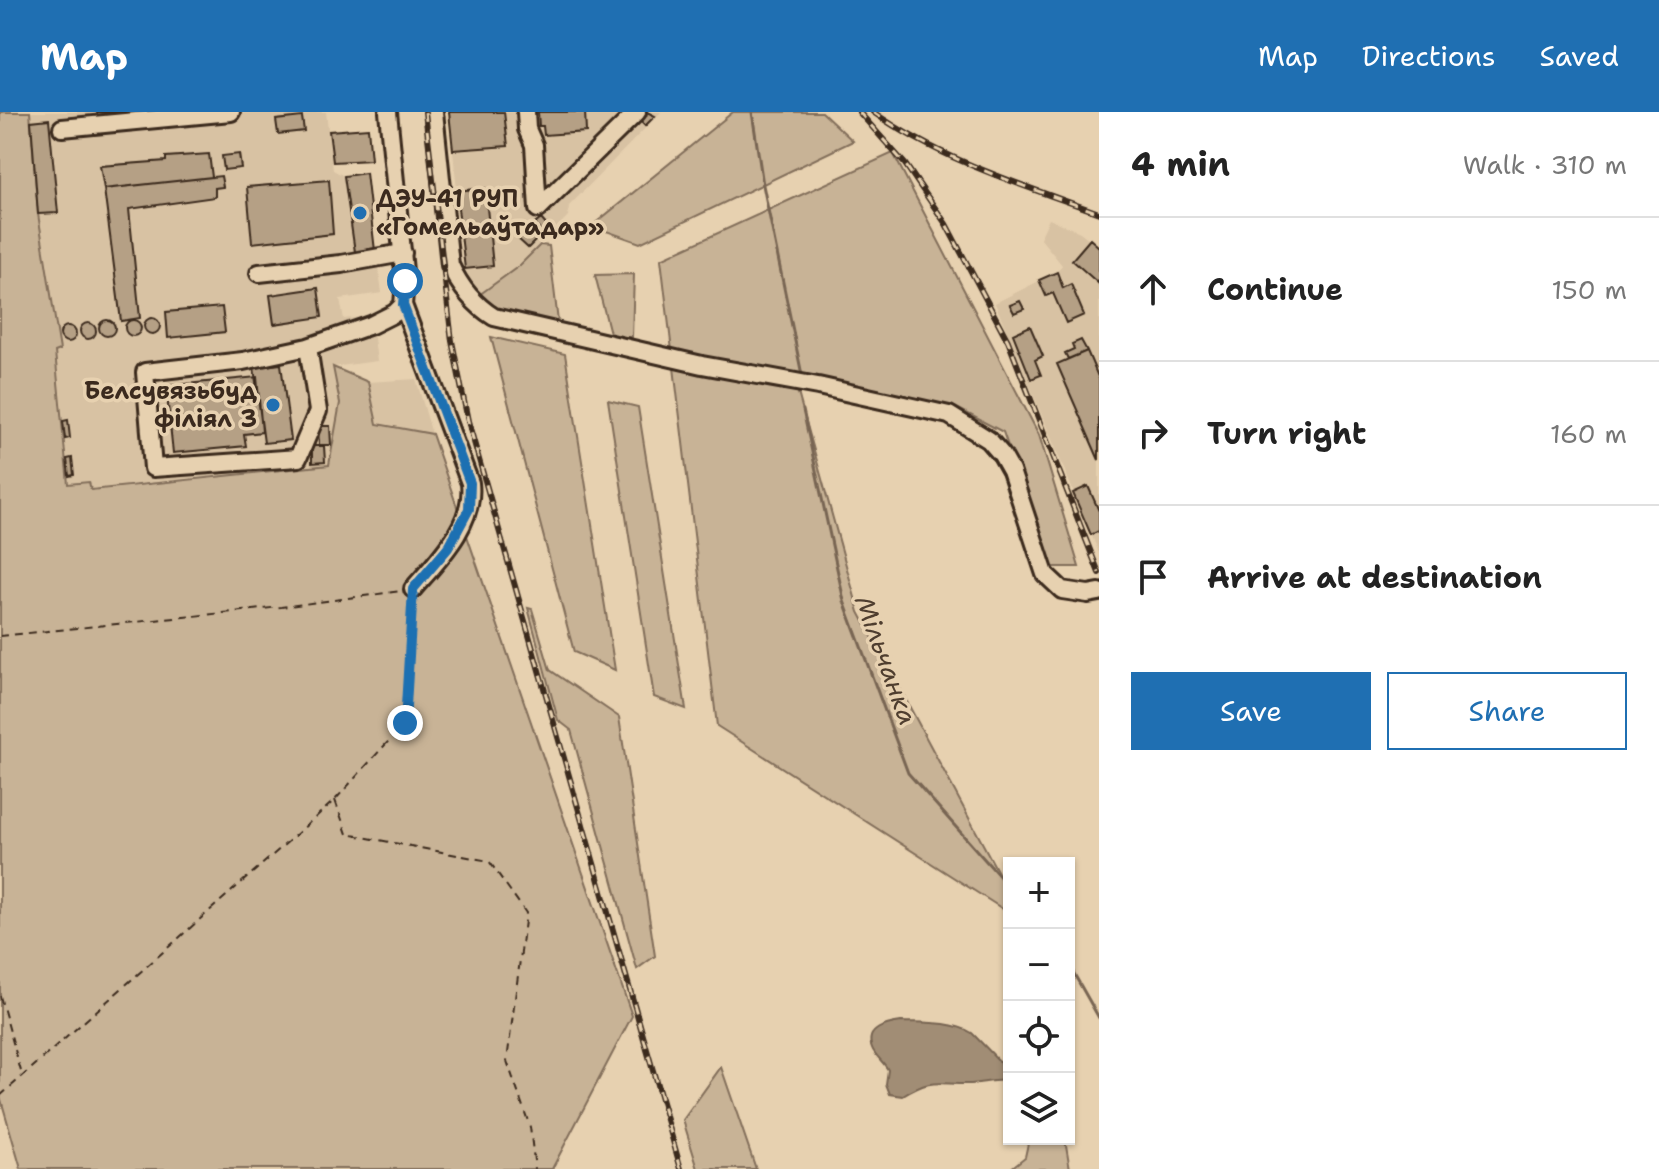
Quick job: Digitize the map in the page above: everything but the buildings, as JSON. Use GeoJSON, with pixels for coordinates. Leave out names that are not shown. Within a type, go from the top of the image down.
{"type":"FeatureCollection","features":[{"type":"Feature","properties":{"kind":"street"},"geometry":{"type":"LineString","coordinates":[[62,128],[231,112]]}},
{"type":"Feature","properties":{"kind":"street"},"geometry":{"type":"LineString","coordinates":[[388,112],[403,253],[403,305],[470,483],[471,495],[469,509],[448,548],[413,589]]}},
{"type":"Feature","properties":{"kind":"street"},"geometry":{"type":"LineString","coordinates":[[434,112],[450,265],[458,282],[480,308],[494,317],[672,358],[949,415],[989,440],[1002,455],[1011,471],[1045,574],[1062,590],[1088,594],[1099,592]]}},
{"type":"Feature","properties":{"kind":"street"},"geometry":{"type":"LineString","coordinates":[[526,112],[527,129],[534,145],[538,209],[637,112]]}},
{"type":"Feature","properties":{"kind":"street"},"geometry":{"type":"LineString","coordinates":[[259,273],[403,253]]}},
{"type":"Feature","properties":{"kind":"street"},"geometry":{"type":"LineString","coordinates":[[308,347],[318,411],[298,458],[153,468],[145,372],[243,361],[308,347],[371,325],[395,313],[403,305]]}},
{"type":"Feature","properties":{"kind":"path"},"geometry":{"type":"LineString","coordinates":[[0,636],[281,607],[413,589],[405,723],[335,800],[0,1096]]}},
{"type":"Feature","properties":{"kind":"path"},"geometry":{"type":"LineString","coordinates":[[335,800],[347,834],[489,861],[526,913],[507,1061],[530,1127],[535,1169]]}},
{"type":"Feature","properties":{"kind":"path"},"geometry":{"type":"LineString","coordinates":[[0,996],[22,1077]]}},
{"type":"Feature","properties":{"kind":"shaded area"},"geometry":{"type":"Polygon","coordinates":[[[0,112],[30,112],[38,214],[60,350],[55,352],[68,484],[89,482],[91,490],[329,465],[340,403],[333,367],[368,382],[377,424],[432,434],[632,1016],[552,1169],[21,1169],[0,1096],[0,112]]]}},
{"type":"Feature","properties":{"kind":"shaded area"},"geometry":{"type":"Polygon","coordinates":[[[30,112],[326,112],[333,170],[344,176],[366,173],[382,293],[340,299],[344,319],[371,316],[377,361],[333,367],[340,403],[330,465],[91,490],[68,484],[55,351],[59,350],[38,214],[30,112]]]}},
{"type":"Feature","properties":{"kind":"shaded area"},"geometry":{"type":"Polygon","coordinates":[[[449,112],[661,112],[569,206],[568,216],[540,245],[519,266],[479,295],[465,269],[449,112]]]}},
{"type":"Feature","properties":{"kind":"shaded area"},"geometry":{"type":"Polygon","coordinates":[[[733,112],[822,112],[853,141],[640,243],[592,226],[733,112]]]}},
{"type":"Feature","properties":{"kind":"shaded area"},"geometry":{"type":"Polygon","coordinates":[[[893,153],[1039,435],[1079,567],[1051,567],[1003,432],[955,407],[793,375],[859,612],[1003,882],[1003,909],[717,726],[661,259],[893,153]]]}},
{"type":"Feature","properties":{"kind":"shaded area"},"geometry":{"type":"Polygon","coordinates":[[[1049,219],[1080,232],[1099,247],[1099,553],[995,303],[1057,272],[1062,265],[1040,238],[1049,219]]]}},
{"type":"Feature","properties":{"kind":"shaded area"},"geometry":{"type":"Polygon","coordinates":[[[540,245],[549,246],[558,322],[498,310],[479,295],[519,266],[540,245]]]}},
{"type":"Feature","properties":{"kind":"shaded area"},"geometry":{"type":"Polygon","coordinates":[[[634,274],[632,337],[611,337],[595,275],[634,274]]]}},
{"type":"Feature","properties":{"kind":"shaded area"},"geometry":{"type":"Polygon","coordinates":[[[491,337],[565,354],[615,670],[574,652],[491,337]]]}},
{"type":"Feature","properties":{"kind":"shaded area"},"geometry":{"type":"Polygon","coordinates":[[[416,379],[432,434],[377,424],[368,382],[416,379]]]}},
{"type":"Feature","properties":{"kind":"shaded area"},"geometry":{"type":"Polygon","coordinates":[[[608,400],[638,407],[686,709],[654,697],[608,400]]]}},
{"type":"Feature","properties":{"kind":"shaded area"},"geometry":{"type":"Polygon","coordinates":[[[528,608],[532,609],[550,670],[619,717],[655,956],[637,969],[571,730],[558,720],[528,608]]]}},
{"type":"Feature","properties":{"kind":"shaded area"},"geometry":{"type":"Polygon","coordinates":[[[890,1024],[947,1025],[972,1033],[1003,1065],[1003,1081],[936,1083],[903,1096],[890,1094],[886,1084],[888,1070],[873,1051],[870,1041],[874,1032],[890,1024]]]}},
{"type":"Feature","properties":{"kind":"shaded area"},"geometry":{"type":"Polygon","coordinates":[[[721,1067],[756,1169],[698,1169],[683,1120],[721,1067]]]}},
{"type":"Feature","properties":{"kind":"shaded area"},"geometry":{"type":"Polygon","coordinates":[[[1028,1145],[1066,1145],[1070,1169],[1010,1169],[1025,1157],[1028,1145]]]}},
{"type":"Feature","properties":{"kind":"waterway","name":"Мільчанка"},"geometry":{"type":"LineString","coordinates":[[752,112],[763,185],[802,375]]}},
{"type":"Feature","properties":{"kind":"waterway","name":"Мільчанка"},"geometry":{"type":"LineString","coordinates":[[803,410],[844,601],[908,773],[1003,880]]}},
{"type":"Feature","properties":{"kind":"waterway","name":"Мільчанка"},"geometry":{"type":"LineString","coordinates":[[1075,976],[1099,1018]]}},
{"type":"Feature","properties":{"kind":"railway"},"geometry":{"type":"LineString","coordinates":[[425,112],[452,341],[468,421],[681,1169]]}},
{"type":"Feature","properties":{"kind":"railway"},"geometry":{"type":"LineString","coordinates":[[859,112],[905,164],[946,224],[1008,341],[1099,573]]}},
{"type":"Feature","properties":{"kind":"railway"},"geometry":{"type":"LineString","coordinates":[[873,112],[954,158],[1099,213]]}},
{"type":"Feature","properties":{"kind":"place","name":"ДЭУ-41 РУП «Гомельаўтадар»"},"geometry":{"type":"Point","coordinates":[360,213]}},
{"type":"Feature","properties":{"kind":"place","name":"Белсувязьбуд філіял 3"},"geometry":{"type":"Point","coordinates":[273,405]}},
{"type":"Feature","properties":{"kind":"route"},"geometry":{"type":"LineString","coordinates":[[405,281],[403,305],[470,483],[471,495],[469,509],[448,548],[413,589],[405,723]]}}]}
